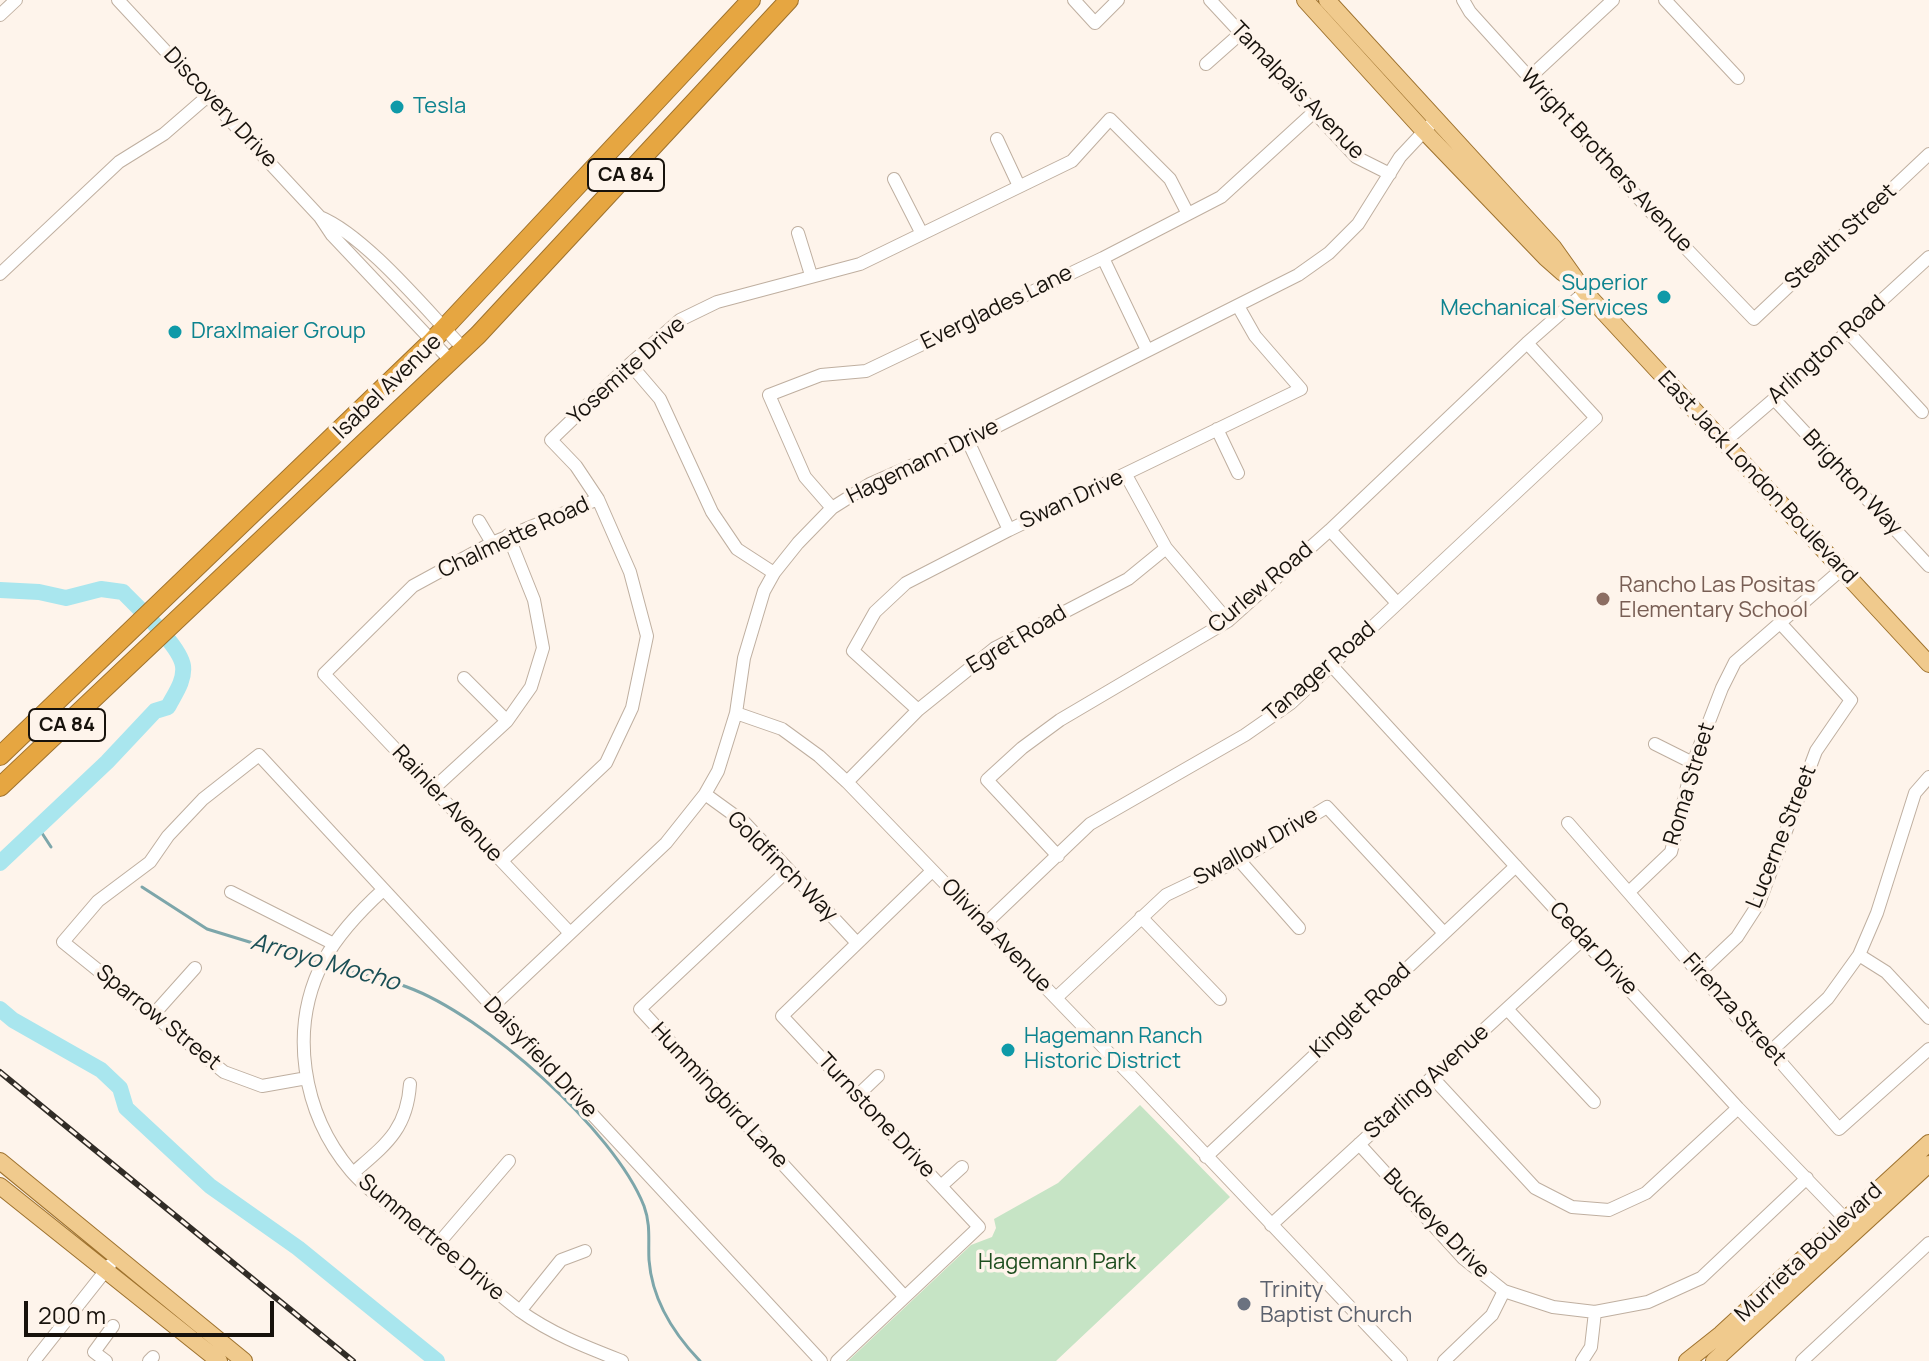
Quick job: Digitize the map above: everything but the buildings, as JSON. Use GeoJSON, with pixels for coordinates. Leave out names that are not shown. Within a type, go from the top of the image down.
{"type":"FeatureCollection","features":[{"type":"Feature","properties":{"kind":"highway","name":"Isabel Avenue"},"geometry":{"type":"LineString","coordinates":[[0,756],[438,335],[751,0]]}},
{"type":"Feature","properties":{"kind":"highway","name":"Isabel Avenue"},"geometry":{"type":"LineString","coordinates":[[0,787],[457,355],[789,0]]}},
{"type":"Feature","properties":{"kind":"main road","name":"East Jack London Boulevard"},"geometry":{"type":"LineString","coordinates":[[1305,0],[1553,247],[1585,292],[1929,664]]}},
{"type":"Feature","properties":{"kind":"main road","name":"East Jack London Boulevard"},"geometry":{"type":"LineString","coordinates":[[1327,0],[1430,125]]}},
{"type":"Feature","properties":{"kind":"main road","name":"Murrieta Boulevard"},"geometry":{"type":"LineString","coordinates":[[1714,1361],[1929,1143]]}},
{"type":"Feature","properties":{"kind":"main road"},"geometry":{"type":"LineString","coordinates":[[0,1161],[244,1361]]}},
{"type":"Feature","properties":{"kind":"main road","name":"Murrieta Boulevard"},"geometry":{"type":"LineString","coordinates":[[1687,1361],[1929,1164]]}},
{"type":"Feature","properties":{"kind":"main road"},"geometry":{"type":"LineString","coordinates":[[0,1186],[219,1361]]}},
{"type":"Feature","properties":{"kind":"street"},"geometry":{"type":"LineString","coordinates":[[0,15],[16,0]]}},
{"type":"Feature","properties":{"kind":"street","name":"Discovery Drive"},"geometry":{"type":"LineString","coordinates":[[118,0],[209,95],[320,217],[332,235],[457,355]]}},
{"type":"Feature","properties":{"kind":"street"},"geometry":{"type":"LineString","coordinates":[[1074,0],[1095,23],[1118,0]]}},
{"type":"Feature","properties":{"kind":"street","name":"Tamalpais Avenue"},"geometry":{"type":"LineString","coordinates":[[1210,0],[1356,157],[1390,174]]}},
{"type":"Feature","properties":{"kind":"street","name":"Wright Brothers Avenue"},"geometry":{"type":"LineString","coordinates":[[1463,0],[1470,12],[1529,78],[1754,319]]}},
{"type":"Feature","properties":{"kind":"street"},"geometry":{"type":"LineString","coordinates":[[1529,78],[1613,0]]}},
{"type":"Feature","properties":{"kind":"street"},"geometry":{"type":"LineString","coordinates":[[1665,0],[1738,78]]}},
{"type":"Feature","properties":{"kind":"street"},"geometry":{"type":"LineString","coordinates":[[1206,64],[1241,33]]}},
{"type":"Feature","properties":{"kind":"street"},"geometry":{"type":"LineString","coordinates":[[0,274],[119,162],[164,134],[209,95]]}},
{"type":"Feature","properties":{"kind":"street","name":"Everglades Lane"},"geometry":{"type":"LineString","coordinates":[[832,508],[805,477],[769,395],[821,375],[866,371],[1103,258],[1221,197],[1314,112]]}},
{"type":"Feature","properties":{"kind":"street","name":"Yosemite Drive"},"geometry":{"type":"LineString","coordinates":[[502,861],[606,763],[632,708],[647,636],[630,572],[598,499],[576,466],[551,440],[630,364],[680,320],[717,302],[860,264],[1072,161],[1110,119],[1170,179],[1188,214]]}},
{"type":"Feature","properties":{"kind":"street","name":"Hagemann Drive"},"geometry":{"type":"LineString","coordinates":[[492,1007],[666,843],[705,794],[718,771],[736,713],[744,658],[764,591],[774,573],[832,508],[870,484],[968,441],[1298,275],[1329,253],[1358,224],[1400,157],[1430,125]]}},
{"type":"Feature","properties":{"kind":"street"},"geometry":{"type":"LineString","coordinates":[[997,139],[1019,186]]}},
{"type":"Feature","properties":{"kind":"street","name":"Stealth Street"},"geometry":{"type":"LineString","coordinates":[[1754,319],[1929,154]]}},
{"type":"Feature","properties":{"kind":"street"},"geometry":{"type":"LineString","coordinates":[[894,179],[921,232]]}},
{"type":"Feature","properties":{"kind":"street"},"geometry":{"type":"LineString","coordinates":[[798,233],[811,275]]}},
{"type":"Feature","properties":{"kind":"street"},"geometry":{"type":"LineString","coordinates":[[1103,258],[1147,350]]}},
{"type":"Feature","properties":{"kind":"street","name":"Arlington Road"},"geometry":{"type":"LineString","coordinates":[[1724,442],[1847,331],[1926,266]]}},
{"type":"Feature","properties":{"kind":"street","name":"Curlew Road"},"geometry":{"type":"LineString","coordinates":[[1058,856],[987,780],[1022,748],[1060,720],[1228,621],[1585,292]]}},
{"type":"Feature","properties":{"kind":"street","name":"Swan Drive"},"geometry":{"type":"LineString","coordinates":[[918,710],[853,651],[875,612],[906,583],[1301,389],[1255,336],[1238,306]]}},
{"type":"Feature","properties":{"kind":"street"},"geometry":{"type":"LineString","coordinates":[[1847,331],[1922,412]]}},
{"type":"Feature","properties":{"kind":"street","name":"Tanager Road"},"geometry":{"type":"LineString","coordinates":[[984,925],[1090,824],[1257,727],[1291,703],[1596,418],[1527,343]]}},
{"type":"Feature","properties":{"kind":"street"},"geometry":{"type":"LineString","coordinates":[[630,364],[660,399],[712,512],[737,549],[774,573]]}},
{"type":"Feature","properties":{"kind":"street","name":"Brighton Way"},"geometry":{"type":"LineString","coordinates":[[1774,399],[1929,566]]}},
{"type":"Feature","properties":{"kind":"street"},"geometry":{"type":"LineString","coordinates":[[1217,429],[1238,473]]}},
{"type":"Feature","properties":{"kind":"street"},"geometry":{"type":"LineString","coordinates":[[968,441],[1009,530]]}},
{"type":"Feature","properties":{"kind":"street"},"geometry":{"type":"LineString","coordinates":[[1126,475],[1166,548],[1228,621]]}},
{"type":"Feature","properties":{"kind":"street","name":"Chalmette Road"},"geometry":{"type":"LineString","coordinates":[[324,674],[413,586],[508,535],[598,499]]}},
{"type":"Feature","properties":{"kind":"street"},"geometry":{"type":"LineString","coordinates":[[479,521],[492,543]]}},
{"type":"Feature","properties":{"kind":"street"},"geometry":{"type":"LineString","coordinates":[[1330,530],[1397,603]]}},
{"type":"Feature","properties":{"kind":"street"},"geometry":{"type":"LineString","coordinates":[[433,789],[507,721],[531,687],[543,648],[534,600],[508,535]]}},
{"type":"Feature","properties":{"kind":"street"},"geometry":{"type":"LineString","coordinates":[[1918,555],[1929,545]]}},
{"type":"Feature","properties":{"kind":"street","name":"Egret Road"},"geometry":{"type":"LineString","coordinates":[[847,782],[918,710],[995,648],[1128,579],[1166,548]]}},
{"type":"Feature","properties":{"kind":"street","name":"Roma Street"},"geometry":{"type":"LineString","coordinates":[[1629,892],[1671,852],[1693,763],[1735,662],[1782,625],[1842,569]]}},
{"type":"Feature","properties":{"kind":"street","name":"Lucerne Street"},"geometry":{"type":"LineString","coordinates":[[1700,972],[1737,937],[1759,903],[1816,751],[1851,700],[1782,625]]}},
{"type":"Feature","properties":{"kind":"street","name":"Cedar Drive"},"geometry":{"type":"LineString","coordinates":[[1331,665],[1738,1108],[1851,1225]]}},
{"type":"Feature","properties":{"kind":"street","name":"Rainier Avenue"},"geometry":{"type":"LineString","coordinates":[[324,674],[570,933]]}},
{"type":"Feature","properties":{"kind":"street"},"geometry":{"type":"LineString","coordinates":[[464,678],[507,721]]}},
{"type":"Feature","properties":{"kind":"street","name":"Olivina Avenue"},"geometry":{"type":"LineString","coordinates":[[736,713],[782,729],[819,756],[847,782],[1401,1361]]}},
{"type":"Feature","properties":{"kind":"street"},"geometry":{"type":"LineString","coordinates":[[1655,744],[1693,763]]}},
{"type":"Feature","properties":{"kind":"street","name":"Daisyfield Drive"},"geometry":{"type":"LineString","coordinates":[[63,942],[98,901],[150,862],[168,836],[203,799],[259,755],[821,1361]]}},
{"type":"Feature","properties":{"kind":"street"},"geometry":{"type":"LineString","coordinates":[[1771,1051],[1828,998],[1859,955],[1877,913],[1915,793],[1929,777]]}},
{"type":"Feature","properties":{"kind":"street"},"geometry":{"type":"LineString","coordinates":[[1915,793],[1929,800]]}},
{"type":"Feature","properties":{"kind":"street","name":"Goldfinch Way"},"geometry":{"type":"LineString","coordinates":[[705,794],[745,823],[857,943]]}},
{"type":"Feature","properties":{"kind":"street","name":"Swallow Drive"},"geometry":{"type":"LineString","coordinates":[[1056,998],[1166,895],[1239,860],[1327,807],[1444,933]]}},
{"type":"Feature","properties":{"kind":"street","name":"Firenza Street"},"geometry":{"type":"LineString","coordinates":[[1568,823],[1839,1129],[1929,1049]]}},
{"type":"Feature","properties":{"kind":"street"},"geometry":{"type":"LineString","coordinates":[[1239,860],[1299,928]]}},
{"type":"Feature","properties":{"kind":"street","name":"Kinglet Road"},"geometry":{"type":"LineString","coordinates":[[1206,1157],[1516,866]]}},
{"type":"Feature","properties":{"kind":"street","name":"Hummingbird Lane"},"geometry":{"type":"LineString","coordinates":[[788,870],[640,1009],[904,1296]]}},
{"type":"Feature","properties":{"kind":"street","name":"Turnstone Drive"},"geometry":{"type":"LineString","coordinates":[[837,1361],[979,1227],[782,1016],[932,871]]}},
{"type":"Feature","properties":{"kind":"street","name":"Summertree Drive"},"geometry":{"type":"LineString","coordinates":[[383,890],[347,926],[334,944],[315,981],[308,1007],[304,1052],[307,1078],[320,1125],[353,1173],[520,1311],[572,1342],[622,1361]]}},
{"type":"Feature","properties":{"kind":"street"},"geometry":{"type":"LineString","coordinates":[[231,892],[334,944]]}},
{"type":"Feature","properties":{"kind":"street"},"geometry":{"type":"LineString","coordinates":[[1141,917],[1220,999]]}},
{"type":"Feature","properties":{"kind":"street","name":"Starling Avenue"},"geometry":{"type":"LineString","coordinates":[[1271,1225],[1583,939]]}},
{"type":"Feature","properties":{"kind":"street","name":"Sparrow Street"},"geometry":{"type":"LineString","coordinates":[[63,942],[224,1072],[262,1086],[307,1078]]}},
{"type":"Feature","properties":{"kind":"street"},"geometry":{"type":"LineString","coordinates":[[1859,955],[1886,972],[1929,1018]]}},
{"type":"Feature","properties":{"kind":"street"},"geometry":{"type":"LineString","coordinates":[[153,1015],[195,968]]}},
{"type":"Feature","properties":{"kind":"street"},"geometry":{"type":"LineString","coordinates":[[1507,1009],[1594,1102]]}},
{"type":"Feature","properties":{"kind":"street"},"geometry":{"type":"LineString","coordinates":[[858,1095],[878,1076]]}},
{"type":"Feature","properties":{"kind":"street"},"geometry":{"type":"LineString","coordinates":[[1433,1078],[1535,1188],[1572,1207],[1609,1210],[1646,1193],[1738,1108]]}},
{"type":"Feature","properties":{"kind":"street"},"geometry":{"type":"LineString","coordinates":[[353,1173],[393,1138],[409,1108],[410,1084]]}},
{"type":"Feature","properties":{"kind":"street","name":"Buckeye Drive"},"geometry":{"type":"LineString","coordinates":[[1359,1144],[1463,1258],[1504,1291],[1553,1307],[1595,1312],[1648,1302],[1701,1278],[1807,1178]]}},
{"type":"Feature","properties":{"kind":"street"},"geometry":{"type":"LineString","coordinates":[[438,1244],[509,1161]]}},
{"type":"Feature","properties":{"kind":"street"},"geometry":{"type":"LineString","coordinates":[[941,1186],[962,1167]]}},
{"type":"Feature","properties":{"kind":"street"},"geometry":{"type":"LineString","coordinates":[[1807,1359],[1929,1243]]}},
{"type":"Feature","properties":{"kind":"street"},"geometry":{"type":"LineString","coordinates":[[520,1311],[561,1260],[585,1251]]}},
{"type":"Feature","properties":{"kind":"street"},"geometry":{"type":"LineString","coordinates":[[34,1361],[117,1256]]}},
{"type":"Feature","properties":{"kind":"street"},"geometry":{"type":"LineString","coordinates":[[1444,1361],[1492,1315],[1504,1291]]}},
{"type":"Feature","properties":{"kind":"street"},"geometry":{"type":"LineString","coordinates":[[1582,1361],[1591,1347],[1595,1312]]}},
{"type":"Feature","properties":{"kind":"street"},"geometry":{"type":"LineString","coordinates":[[106,1361],[94,1352],[113,1326]]}},
{"type":"Feature","properties":{"kind":"green space","name":"Hagemann Park"},"geometry":{"type":"Polygon","coordinates":[[[1140,1105],[1230,1197],[1056,1361],[848,1361],[971,1245],[992,1237],[996,1228],[994,1219],[1058,1183],[1140,1105]]]}},
{"type":"Feature","properties":{"kind":"waterway","name":"Arroyo Mocho"},"geometry":{"type":"LineString","coordinates":[[0,590],[39,592],[66,598],[101,589],[123,592],[158,627],[183,666],[178,688],[168,707],[155,711],[107,762],[0,863]]}},
{"type":"Feature","properties":{"kind":"waterway","name":"Arroyo Mocho"},"geometry":{"type":"LineString","coordinates":[[38,827],[51,847]]}},
{"type":"Feature","properties":{"kind":"waterway","name":"Arroyo Mocho"},"geometry":{"type":"LineString","coordinates":[[142,887],[207,929],[318,963]]}},
{"type":"Feature","properties":{"kind":"waterway","name":"Arroyo Mocho"},"geometry":{"type":"LineString","coordinates":[[325,965],[397,983],[438,1001],[508,1049],[576,1111],[628,1176],[644,1206],[651,1274],[660,1302],[681,1339],[700,1361]]}},
{"type":"Feature","properties":{"kind":"waterway","name":"Arroyo Mocho"},"geometry":{"type":"LineString","coordinates":[[0,1009],[13,1020],[101,1070],[120,1088],[126,1108],[210,1186],[298,1248],[437,1361]]}},
{"type":"Feature","properties":{"kind":"railway"},"geometry":{"type":"LineString","coordinates":[[0,1072],[353,1361]]}},
{"type":"Feature","properties":{"kind":"place","name":"Tesla"},"geometry":{"type":"Point","coordinates":[397,107]}},
{"type":"Feature","properties":{"kind":"place","name":"Superior Mechanical Services"},"geometry":{"type":"Point","coordinates":[1664,297]}},
{"type":"Feature","properties":{"kind":"place","name":"Draxlmaier Group"},"geometry":{"type":"Point","coordinates":[175,332]}},
{"type":"Feature","properties":{"kind":"place","name":"Rancho Las Positas Elementary School"},"geometry":{"type":"Point","coordinates":[1603,599]}},
{"type":"Feature","properties":{"kind":"place","name":"Hagemann Ranch Historic District"},"geometry":{"type":"Point","coordinates":[1008,1050]}},
{"type":"Feature","properties":{"kind":"place","name":"Trinity Baptist Church"},"geometry":{"type":"Point","coordinates":[1244,1304]}}]}
